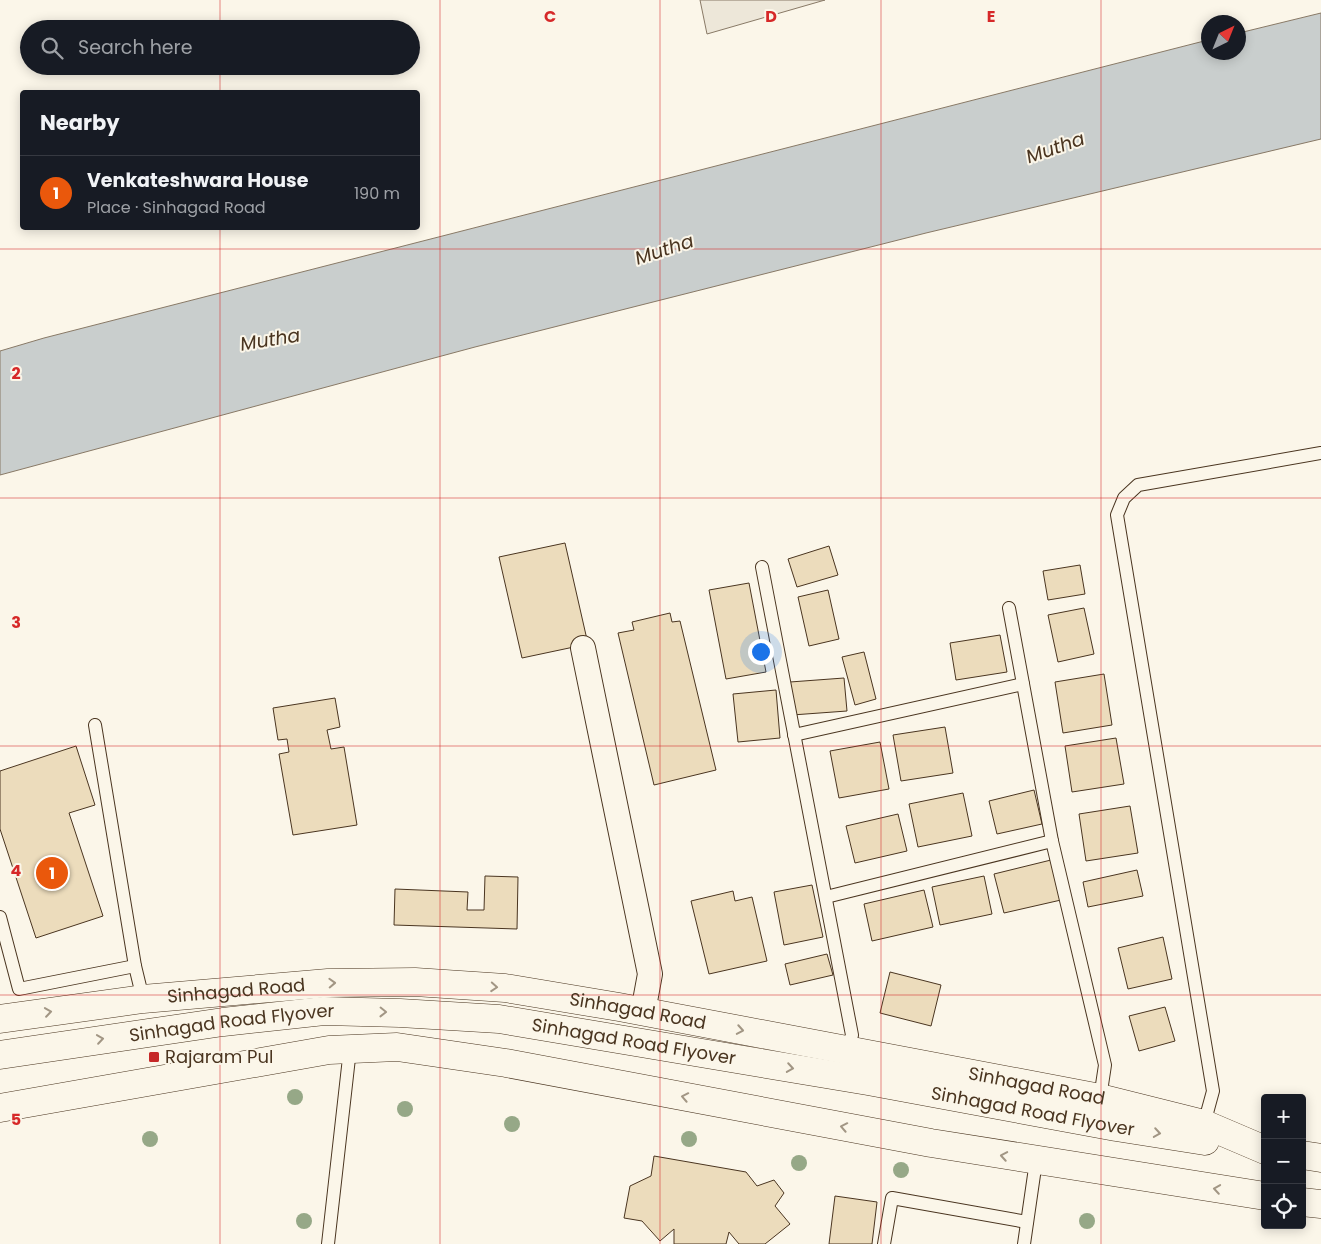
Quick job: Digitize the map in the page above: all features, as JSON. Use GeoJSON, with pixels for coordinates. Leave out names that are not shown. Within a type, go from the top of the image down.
{"type":"FeatureCollection","features":[{"type":"Feature","properties":{"kind":"main road","name":"Sinhagad Road"},"geometry":{"type":"LineString","coordinates":[[0,1019],[144,999],[328,983],[415,982],[505,988],[564,996],[1100,1098],[1204,1124],[1261,1149]]}},
{"type":"Feature","properties":{"kind":"main road","name":"Sinhagad Road Flyover"},"geometry":{"type":"LineString","coordinates":[[0,1055],[223,1022],[324,1011],[499,1018],[1261,1150]]}},
{"type":"Feature","properties":{"kind":"main road"},"geometry":{"type":"LineString","coordinates":[[0,1108],[329,1050],[397,1047],[506,1063],[931,1144],[1261,1195]]}},
{"type":"Feature","properties":{"kind":"main road"},"geometry":{"type":"LineString","coordinates":[[1306,1156],[1321,1158]]}},
{"type":"Feature","properties":{"kind":"main road"},"geometry":{"type":"LineString","coordinates":[[1306,1202],[1321,1204]]}},
{"type":"Feature","properties":{"kind":"street"},"geometry":{"type":"LineString","coordinates":[[583,648],[650,974],[643,1012]]}},
{"type":"Feature","properties":{"kind":"lane"},"geometry":{"type":"LineString","coordinates":[[1204,1124],[1213,1091],[1118,514],[1124,498],[1138,484],[1321,453]]}},
{"type":"Feature","properties":{"kind":"lane"},"geometry":{"type":"LineString","coordinates":[[762,568],[852,1035],[847,1050]]}},
{"type":"Feature","properties":{"kind":"lane"},"geometry":{"type":"LineString","coordinates":[[1009,608],[1052,840],[1105,1065],[1100,1098]]}},
{"type":"Feature","properties":{"kind":"lane"},"geometry":{"type":"LineString","coordinates":[[794,735],[1023,684]]}},
{"type":"Feature","properties":{"kind":"lane"},"geometry":{"type":"LineString","coordinates":[[95,725],[135,966],[144,999]]}},
{"type":"Feature","properties":{"kind":"lane"},"geometry":{"type":"LineString","coordinates":[[826,896],[1052,840]]}},
{"type":"Feature","properties":{"kind":"lane"},"geometry":{"type":"LineString","coordinates":[[0,917],[19,989],[135,966]]}},
{"type":"Feature","properties":{"kind":"lane"},"geometry":{"type":"LineString","coordinates":[[328,1244],[350,1049]]}},
{"type":"Feature","properties":{"kind":"lane"},"geometry":{"type":"LineString","coordinates":[[1024,1244],[1036,1161]]}},
{"type":"Feature","properties":{"kind":"lane"},"geometry":{"type":"LineString","coordinates":[[884,1244],[892,1198],[1027,1222]]}},
{"type":"Feature","properties":{"kind":"shaded area"},"geometry":{"type":"Polygon","coordinates":[[[700,0],[825,0],[707,34],[700,0]]]}},
{"type":"Feature","properties":{"kind":"water","name":"Mutha"},"geometry":{"type":"Polygon","coordinates":[[[1321,13],[1321,139],[926,233],[475,347],[0,475],[0,351],[44,338],[1201,42],[1201,60],[1246,60],[1246,31],[1321,13]]]}},
{"type":"Feature","properties":{"kind":"building"},"geometry":{"type":"Polygon","coordinates":[[[565,543],[588,644],[522,658],[499,557],[565,543]]]}},
{"type":"Feature","properties":{"kind":"building"},"geometry":{"type":"Polygon","coordinates":[[[829,546],[838,575],[797,587],[788,559],[829,546]]]}},
{"type":"Feature","properties":{"kind":"building"},"geometry":{"type":"Polygon","coordinates":[[[1080,565],[1085,594],[1048,600],[1043,571],[1080,565]]]}},
{"type":"Feature","properties":{"kind":"building"},"geometry":{"type":"Polygon","coordinates":[[[749,583],[766,672],[726,679],[709,590],[749,583]]]}},
{"type":"Feature","properties":{"kind":"building"},"geometry":{"type":"Polygon","coordinates":[[[828,590],[839,639],[809,646],[798,597],[828,590]]]}},
{"type":"Feature","properties":{"kind":"building"},"geometry":{"type":"Polygon","coordinates":[[[1084,608],[1094,654],[1058,662],[1048,615],[1084,608]]]}},
{"type":"Feature","properties":{"kind":"building"},"geometry":{"type":"Polygon","coordinates":[[[670,613],[672,622],[680,621],[716,770],[654,785],[618,633],[634,630],[632,622],[670,613]]]}},
{"type":"Feature","properties":{"kind":"building"},"geometry":{"type":"Polygon","coordinates":[[[1000,635],[1007,672],[956,680],[950,643],[1000,635]]]}},
{"type":"Feature","properties":{"kind":"building"},"geometry":{"type":"Polygon","coordinates":[[[864,652],[876,699],[855,705],[842,657],[864,652]]]}},
{"type":"Feature","properties":{"kind":"building"},"geometry":{"type":"Polygon","coordinates":[[[1104,674],[1112,725],[1063,733],[1055,682],[1104,674]]]}},
{"type":"Feature","properties":{"kind":"building"},"geometry":{"type":"Polygon","coordinates":[[[844,678],[847,711],[792,715],[790,682],[844,678]]]}},
{"type":"Feature","properties":{"kind":"building"},"geometry":{"type":"Polygon","coordinates":[[[776,690],[780,738],[738,742],[733,694],[776,690]]]}},
{"type":"Feature","properties":{"kind":"building"},"geometry":{"type":"Polygon","coordinates":[[[335,698],[340,727],[327,730],[331,749],[344,747],[357,825],[293,835],[279,754],[289,752],[287,739],[278,740],[273,708],[335,698]]]}},
{"type":"Feature","properties":{"kind":"building"},"geometry":{"type":"Polygon","coordinates":[[[945,727],[953,773],[901,781],[893,735],[945,727]]]}},
{"type":"Feature","properties":{"kind":"building"},"geometry":{"type":"Polygon","coordinates":[[[1116,738],[1124,784],[1072,792],[1065,746],[1116,738]]]}},
{"type":"Feature","properties":{"kind":"building"},"geometry":{"type":"Polygon","coordinates":[[[880,742],[889,789],[839,798],[830,751],[880,742]]]}},
{"type":"Feature","properties":{"kind":"building"},"geometry":{"type":"Polygon","coordinates":[[[76,746],[95,805],[69,813],[103,916],[36,938],[0,829],[0,771],[76,746]]]}},
{"type":"Feature","properties":{"kind":"building"},"geometry":{"type":"Polygon","coordinates":[[[1034,790],[1042,824],[997,834],[989,801],[1034,790]]]}},
{"type":"Feature","properties":{"kind":"building"},"geometry":{"type":"Polygon","coordinates":[[[963,793],[972,836],[918,847],[909,804],[963,793]]]}},
{"type":"Feature","properties":{"kind":"building"},"geometry":{"type":"Polygon","coordinates":[[[1130,806],[1138,853],[1086,861],[1079,814],[1130,806]]]}},
{"type":"Feature","properties":{"kind":"building"},"geometry":{"type":"Polygon","coordinates":[[[898,814],[907,851],[855,863],[846,826],[898,814]]]}},
{"type":"Feature","properties":{"kind":"building"},"geometry":{"type":"Polygon","coordinates":[[[1051,860],[1061,900],[1004,913],[994,874],[1051,860]]]}},
{"type":"Feature","properties":{"kind":"building"},"geometry":{"type":"Polygon","coordinates":[[[1137,870],[1143,896],[1088,907],[1083,882],[1137,870]]]}},
{"type":"Feature","properties":{"kind":"building"},"geometry":{"type":"Polygon","coordinates":[[[485,876],[518,877],[517,929],[394,925],[395,889],[468,892],[467,910],[484,910],[485,876]]]}},
{"type":"Feature","properties":{"kind":"building"},"geometry":{"type":"Polygon","coordinates":[[[984,876],[992,914],[940,925],[932,887],[984,876]]]}},
{"type":"Feature","properties":{"kind":"building"},"geometry":{"type":"Polygon","coordinates":[[[812,885],[823,937],[784,945],[774,892],[812,885]]]}},
{"type":"Feature","properties":{"kind":"building"},"geometry":{"type":"Polygon","coordinates":[[[924,890],[933,927],[872,941],[864,904],[924,890]]]}},
{"type":"Feature","properties":{"kind":"building"},"geometry":{"type":"Polygon","coordinates":[[[733,891],[735,901],[752,897],[767,961],[709,974],[691,901],[733,891]]]}},
{"type":"Feature","properties":{"kind":"building"},"geometry":{"type":"Polygon","coordinates":[[[1163,937],[1172,979],[1128,989],[1118,948],[1163,937]]]}},
{"type":"Feature","properties":{"kind":"building"},"geometry":{"type":"Polygon","coordinates":[[[827,954],[833,975],[790,985],[785,964],[827,954]]]}},
{"type":"Feature","properties":{"kind":"building"},"geometry":{"type":"Polygon","coordinates":[[[890,972],[941,985],[931,1026],[880,1013],[890,972]]]}},
{"type":"Feature","properties":{"kind":"building"},"geometry":{"type":"Polygon","coordinates":[[[1165,1007],[1175,1041],[1139,1051],[1129,1016],[1165,1007]]]}},
{"type":"Feature","properties":{"kind":"building"},"geometry":{"type":"Polygon","coordinates":[[[654,1156],[746,1172],[757,1186],[774,1180],[784,1193],[775,1206],[790,1224],[765,1244],[739,1244],[729,1232],[726,1244],[674,1244],[674,1229],[660,1241],[642,1221],[624,1218],[630,1186],[651,1176],[654,1156]]]}},
{"type":"Feature","properties":{"kind":"building"},"geometry":{"type":"Polygon","coordinates":[[[835,1196],[877,1202],[872,1244],[829,1244],[835,1196]]]}},
{"type":"Feature","properties":{"kind":"place","name":"Venkateshwara House"},"geometry":{"type":"Point","coordinates":[52,873]}},
{"type":"Feature","properties":{"kind":"place","name":"Rajaram Pul"},"geometry":{"type":"Point","coordinates":[154,1057]}}]}
